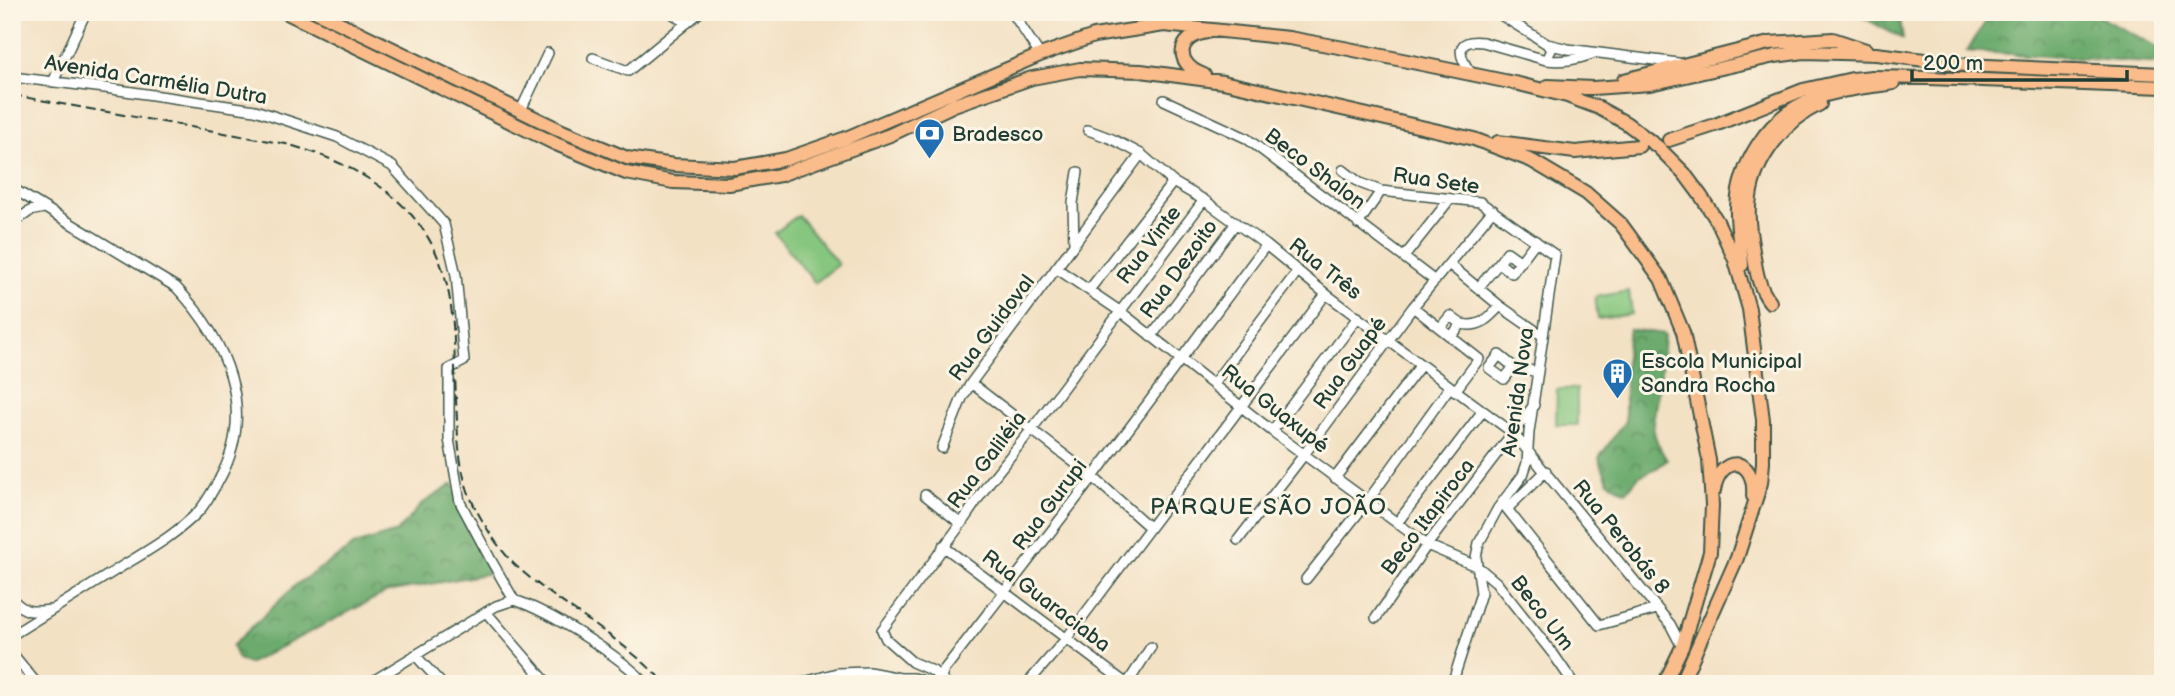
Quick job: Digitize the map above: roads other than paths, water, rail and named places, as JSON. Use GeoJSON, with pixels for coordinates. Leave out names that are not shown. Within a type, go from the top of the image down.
{"type":"FeatureCollection","features":[{"type":"Feature","properties":{"kind":"highway"},"geometry":{"type":"LineString","coordinates":[[285,12],[556,144],[626,173],[673,182],[729,184],[780,175],[890,135],[954,105],[1031,78],[1080,69],[1141,71],[1223,82],[1474,139],[1575,152],[1639,146]]}},
{"type":"Feature","properties":{"kind":"highway"},"geometry":{"type":"LineString","coordinates":[[317,12],[520,111],[626,158],[674,165],[735,168],[786,159],[829,145],[1040,55],[1094,36],[1164,25],[1289,38],[1519,84],[1567,96],[1599,108],[1647,138],[1701,196],[1717,221],[1735,260],[1749,309],[1763,420],[1761,483],[1737,558],[1681,684]]}},
{"type":"Feature","properties":{"kind":"highway"},"geometry":{"type":"LineString","coordinates":[[1217,30],[1193,34],[1185,42],[1182,57],[1195,72],[1223,82]]}},
{"type":"Feature","properties":{"kind":"highway"},"geometry":{"type":"LineString","coordinates":[[1593,88],[1769,43],[1833,39],[1876,54]]}},
{"type":"Feature","properties":{"kind":"highway"},"geometry":{"type":"LineString","coordinates":[[1519,84],[1593,88],[1650,84],[1774,56],[1804,52],[1876,54],[1966,65],[2163,74]]}},
{"type":"Feature","properties":{"kind":"highway"},"geometry":{"type":"LineString","coordinates":[[1669,140],[1803,90],[1872,77],[2163,88]]}},
{"type":"Feature","properties":{"kind":"highway"},"geometry":{"type":"LineString","coordinates":[[1743,283],[1737,207],[1740,186],[1747,166],[1767,132],[1793,110],[1817,98],[1852,89],[1929,78]]}},
{"type":"Feature","properties":{"kind":"highway"},"geometry":{"type":"LineString","coordinates":[[1770,302],[1759,284],[1748,227],[1750,196],[1755,176],[1789,124],[1810,109],[1852,89]]}},
{"type":"Feature","properties":{"kind":"highway"},"geometry":{"type":"LineString","coordinates":[[1474,139],[1532,161],[1586,193],[1621,224],[1661,279],[1684,332],[1709,460],[1713,505]]}},
{"type":"Feature","properties":{"kind":"highway"},"geometry":{"type":"LineString","coordinates":[[1664,684],[1682,647],[1710,552],[1714,486],[1726,467],[1734,463],[1745,467],[1751,474],[1754,486],[1752,507]]}},
{"type":"Feature","properties":{"kind":"street"},"geometry":{"type":"LineString","coordinates":[[53,82],[86,12]]}},
{"type":"Feature","properties":{"kind":"street"},"geometry":{"type":"LineString","coordinates":[[670,12],[687,23]]}},
{"type":"Feature","properties":{"kind":"street"},"geometry":{"type":"LineString","coordinates":[[593,58],[628,71],[700,12]]}},
{"type":"Feature","properties":{"kind":"street"},"geometry":{"type":"LineString","coordinates":[[1012,12],[1040,55]]}},
{"type":"Feature","properties":{"kind":"street"},"geometry":{"type":"LineString","coordinates":[[1496,12],[1547,44],[1684,64]]}},
{"type":"Feature","properties":{"kind":"street"},"geometry":{"type":"LineString","coordinates":[[1471,74],[1461,59],[1461,52],[1463,46],[1472,41],[1561,62],[1597,52]]}},
{"type":"Feature","properties":{"kind":"street"},"geometry":{"type":"LineString","coordinates":[[1546,60],[1550,50],[1547,44]]}},
{"type":"Feature","properties":{"kind":"street"},"geometry":{"type":"LineString","coordinates":[[520,111],[548,54]]}},
{"type":"Feature","properties":{"kind":"street"},"geometry":{"type":"LineString","coordinates":[[1638,58],[1643,67],[1643,75]]}},
{"type":"Feature","properties":{"kind":"street","name":"Avenida Carmélia Dutra"},"geometry":{"type":"LineString","coordinates":[[12,76],[256,110],[337,137],[392,166],[444,224],[456,275],[464,361],[449,369],[449,439],[460,502],[514,600]]}},
{"type":"Feature","properties":{"kind":"street","name":"Beco Shalon"},"geometry":{"type":"LineString","coordinates":[[1164,100],[1246,138],[1435,281]]}},
{"type":"Feature","properties":{"kind":"street","name":"Rua Três"},"geometry":{"type":"LineString","coordinates":[[1088,130],[1141,154],[1173,181],[1236,223],[1420,366],[1513,433],[1529,452]]}},
{"type":"Feature","properties":{"kind":"street","name":"Rua Guidoval"},"geometry":{"type":"LineString","coordinates":[[942,448],[962,398],[971,383],[1141,154]]}},
{"type":"Feature","properties":{"kind":"street","name":"Rua Sete"},"geometry":{"type":"LineString","coordinates":[[1343,170],[1360,183],[1381,191],[1480,202],[1555,254]]}},
{"type":"Feature","properties":{"kind":"street"},"geometry":{"type":"LineString","coordinates":[[1074,244],[1073,203],[1078,172]]}},
{"type":"Feature","properties":{"kind":"street"},"geometry":{"type":"LineString","coordinates":[[1089,290],[1173,181]]}},
{"type":"Feature","properties":{"kind":"street"},"geometry":{"type":"LineString","coordinates":[[12,188],[176,288],[193,306],[217,340],[231,374],[237,419],[233,448],[224,471],[200,510],[159,544],[12,635]]}},
{"type":"Feature","properties":{"kind":"street"},"geometry":{"type":"LineString","coordinates":[[1358,224],[1381,191]]}},
{"type":"Feature","properties":{"kind":"street"},"geometry":{"type":"LineString","coordinates":[[1404,257],[1450,199]]}},
{"type":"Feature","properties":{"kind":"street","name":"Rua Vinte"},"geometry":{"type":"LineString","coordinates":[[1121,312],[1204,200]]}},
{"type":"Feature","properties":{"kind":"street"},"geometry":{"type":"LineString","coordinates":[[20,218],[30,211],[44,208]]}},
{"type":"Feature","properties":{"kind":"street","name":"Rua Guapé"},"geometry":{"type":"LineString","coordinates":[[1238,540],[1413,307],[1493,210]]}},
{"type":"Feature","properties":{"kind":"street","name":"Rua Dezoito"},"geometry":{"type":"LineString","coordinates":[[1151,337],[1236,223]]}},
{"type":"Feature","properties":{"kind":"street"},"geometry":{"type":"LineString","coordinates":[[1478,288],[1507,252],[1521,262],[1536,241]]}},
{"type":"Feature","properties":{"kind":"street","name":"Rua Gurupi"},"geometry":{"type":"LineString","coordinates":[[940,683],[944,670],[1093,477],[1266,245]]}},
{"type":"Feature","properties":{"kind":"street","name":"Avenida Nova"},"geometry":{"type":"LineString","coordinates":[[1452,684],[1481,593],[1476,557],[1479,543],[1498,508],[1523,475],[1529,452],[1529,432],[1555,254]]}},
{"type":"Feature","properties":{"kind":"street"},"geometry":{"type":"LineString","coordinates":[[1450,265],[1500,306],[1543,336]]}},
{"type":"Feature","properties":{"kind":"street","name":"Rua Guaxupé"},"geometry":{"type":"LineString","coordinates":[[1056,268],[1121,312],[1335,478],[1427,545],[1478,567]]}},
{"type":"Feature","properties":{"kind":"street"},"geometry":{"type":"LineString","coordinates":[[1213,383],[1297,272]]}},
{"type":"Feature","properties":{"kind":"street"},"geometry":{"type":"LineString","coordinates":[[1027,684],[1066,639],[1326,294]]}},
{"type":"Feature","properties":{"kind":"street"},"geometry":{"type":"LineString","coordinates":[[1440,328],[1450,316],[1461,324],[1476,326],[1483,323],[1500,306]]}},
{"type":"Feature","properties":{"kind":"street"},"geometry":{"type":"LineString","coordinates":[[1413,307],[1504,379],[1514,367]]}},
{"type":"Feature","properties":{"kind":"street","name":"Rua Galiléia"},"geometry":{"type":"LineString","coordinates":[[933,671],[912,662],[886,639],[883,630],[988,484],[1121,312]]}},
{"type":"Feature","properties":{"kind":"street"},"geometry":{"type":"LineString","coordinates":[[1272,430],[1358,317]]}},
{"type":"Feature","properties":{"kind":"street"},"geometry":{"type":"LineString","coordinates":[[1451,337],[1461,324]]}},
{"type":"Feature","properties":{"kind":"street"},"geometry":{"type":"LineString","coordinates":[[1489,368],[1499,355],[1514,367],[1538,372]]}},
{"type":"Feature","properties":{"kind":"street"},"geometry":{"type":"LineString","coordinates":[[1306,579],[1452,389],[1479,359]]}},
{"type":"Feature","properties":{"kind":"street"},"geometry":{"type":"LineString","coordinates":[[1335,478],[1420,366]]}},
{"type":"Feature","properties":{"kind":"street"},"geometry":{"type":"LineString","coordinates":[[971,383],[1093,477],[1149,527]]}},
{"type":"Feature","properties":{"kind":"street","name":"Beco Itapiroca"},"geometry":{"type":"LineString","coordinates":[[1376,618],[1427,545],[1535,404]]}},
{"type":"Feature","properties":{"kind":"street"},"geometry":{"type":"LineString","coordinates":[[1397,523],[1482,412]]}},
{"type":"Feature","properties":{"kind":"street","name":"Rua Perobás 8"},"geometry":{"type":"LineString","coordinates":[[1529,452],[1670,624],[1682,647]]}},
{"type":"Feature","properties":{"kind":"street"},"geometry":{"type":"LineString","coordinates":[[1546,471],[1507,509],[1599,625],[1657,609]]}},
{"type":"Feature","properties":{"kind":"street"},"geometry":{"type":"LineString","coordinates":[[925,495],[961,524]]}},
{"type":"Feature","properties":{"kind":"street","name":"Rua Guaraciaba"},"geometry":{"type":"LineString","coordinates":[[943,546],[1127,684]]}},
{"type":"Feature","properties":{"kind":"street","name":"Beco Um"},"geometry":{"type":"LineString","coordinates":[[1478,567],[1496,582],[1574,684]]}},
{"type":"Feature","properties":{"kind":"street"},"geometry":{"type":"LineString","coordinates":[[368,684],[496,606],[514,600],[534,606],[600,648],[636,673],[646,684]]}},
{"type":"Feature","properties":{"kind":"street"},"geometry":{"type":"LineString","coordinates":[[14,601],[22,609],[34,612],[54,609]]}},
{"type":"Feature","properties":{"kind":"street"},"geometry":{"type":"LineString","coordinates":[[486,612],[548,684]]}},
{"type":"Feature","properties":{"kind":"street"},"geometry":{"type":"LineString","coordinates":[[1127,684],[1151,647]]}},
{"type":"Feature","properties":{"kind":"street"},"geometry":{"type":"LineString","coordinates":[[12,653],[37,684]]}},
{"type":"Feature","properties":{"kind":"street"},"geometry":{"type":"LineString","coordinates":[[415,655],[442,684]]}},
{"type":"Feature","properties":{"kind":"street"},"geometry":{"type":"LineString","coordinates":[[913,678],[944,670]]}},
{"type":"Feature","properties":{"kind":"street"},"geometry":{"type":"LineString","coordinates":[[933,671],[940,683]]}},
{"type":"Feature","properties":{"kind":"street"},"geometry":{"type":"LineString","coordinates":[[797,684],[837,673],[869,672],[940,683]]}},
{"type":"Feature","properties":{"kind":"railway"},"geometry":{"type":"LineString","coordinates":[[12,95],[286,144],[338,162],[362,175],[404,207],[422,228],[435,251],[449,292],[460,458],[466,486],[478,513],[515,565],[630,651],[665,684]]}},
{"type":"Feature","properties":{"kind":"place","name":"Bradesco"},"geometry":{"type":"Point","coordinates":[929,161]}},
{"type":"Feature","properties":{"kind":"place","name":"Escola Municipal Sandra Rocha"},"geometry":{"type":"Point","coordinates":[1618,400]}},
{"type":"Feature","properties":{"kind":"district","name":"PARQUE SÃO JOÃO"},"geometry":{"type":"Point","coordinates":[1269,507]}}]}
